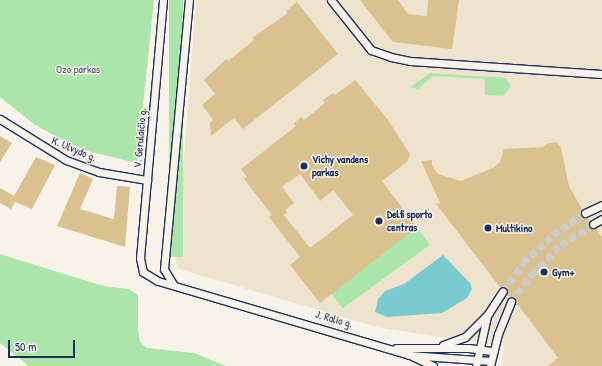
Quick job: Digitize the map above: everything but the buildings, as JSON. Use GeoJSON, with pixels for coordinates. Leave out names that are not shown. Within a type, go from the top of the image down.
{"type":"FeatureCollection","features":[{"type":"Feature","properties":{"kind":"street","name":"V. Gerulaičio g."},"geometry":{"type":"LineString","coordinates":[[147,276],[143,272],[140,258],[163,0]]}},
{"type":"Feature","properties":{"kind":"street"},"geometry":{"type":"LineString","coordinates":[[173,284],[164,269],[189,0]]}},
{"type":"Feature","properties":{"kind":"street"},"geometry":{"type":"LineString","coordinates":[[331,0],[371,50],[391,57],[410,61],[602,74]]}},
{"type":"Feature","properties":{"kind":"street","name":"K. Ulvydo g."},"geometry":{"type":"LineString","coordinates":[[0,119],[66,160],[99,172],[147,180]]}},
{"type":"Feature","properties":{"kind":"street"},"geometry":{"type":"LineString","coordinates":[[585,213],[602,205]]}},
{"type":"Feature","properties":{"kind":"street"},"geometry":{"type":"LineString","coordinates":[[593,224],[602,220]]}},
{"type":"Feature","properties":{"kind":"street"},"geometry":{"type":"LineString","coordinates":[[147,276],[164,269]]}},
{"type":"Feature","properties":{"kind":"street"},"geometry":{"type":"LineString","coordinates":[[147,276],[173,284]]}},
{"type":"Feature","properties":{"kind":"street","name":"J. Ralio g."},"geometry":{"type":"LineString","coordinates":[[173,284],[396,348],[409,355],[490,363]]}},
{"type":"Feature","properties":{"kind":"street"},"geometry":{"type":"LineString","coordinates":[[435,347],[464,337],[488,314],[503,290]]}},
{"type":"Feature","properties":{"kind":"street"},"geometry":{"type":"LineString","coordinates":[[490,363],[512,302]]}},
{"type":"Feature","properties":{"kind":"street"},"geometry":{"type":"LineString","coordinates":[[476,362],[478,348],[488,314]]}},
{"type":"Feature","properties":{"kind":"street"},"geometry":{"type":"LineString","coordinates":[[396,348],[478,348],[494,351]]}},
{"type":"Feature","properties":{"kind":"street"},"geometry":{"type":"LineString","coordinates":[[409,355],[433,366]]}},
{"type":"Feature","properties":{"kind":"shaded area"},"geometry":{"type":"Polygon","coordinates":[[[196,0],[602,0],[602,366],[502,366],[504,346],[380,328],[179,269],[176,263],[196,0]]]}},
{"type":"Feature","properties":{"kind":"green space","name":"Ozo parkas"},"geometry":{"type":"Polygon","coordinates":[[[0,0],[154,0],[137,163],[87,151],[63,140],[35,125],[0,97],[0,0]]]}},
{"type":"Feature","properties":{"kind":"green space"},"geometry":{"type":"Polygon","coordinates":[[[169,0],[183,0],[183,257],[169,257],[169,0]]]}},
{"type":"Feature","properties":{"kind":"green space"},"geometry":{"type":"Polygon","coordinates":[[[430,73],[506,78],[511,86],[503,96],[485,95],[485,79],[433,76],[418,89],[411,87],[430,73]]]}},
{"type":"Feature","properties":{"kind":"green space"},"geometry":{"type":"Polygon","coordinates":[[[417,227],[430,245],[343,308],[330,290],[417,227]]]}},
{"type":"Feature","properties":{"kind":"green space"},"geometry":{"type":"Polygon","coordinates":[[[0,254],[103,286],[129,289],[138,295],[138,331],[140,342],[147,348],[194,353],[226,366],[29,366],[0,343],[0,254]]]}},
{"type":"Feature","properties":{"kind":"water"},"geometry":{"type":"Polygon","coordinates":[[[443,255],[470,283],[472,289],[467,298],[442,313],[387,317],[375,312],[378,299],[385,291],[404,284],[443,255]]]}},
{"type":"Feature","properties":{"kind":"tunnel"},"geometry":{"type":"LineString","coordinates":[[503,291],[523,263],[553,235],[585,213]]}},
{"type":"Feature","properties":{"kind":"tunnel"},"geometry":{"type":"LineString","coordinates":[[511,302],[532,274],[561,245],[593,224]]}},
{"type":"Feature","properties":{"kind":"place","name":"Vichy vandens parkas"},"geometry":{"type":"Point","coordinates":[304,166]}},
{"type":"Feature","properties":{"kind":"place","name":"Delfi sporto centras"},"geometry":{"type":"Point","coordinates":[379,221]}},
{"type":"Feature","properties":{"kind":"place","name":"Multikino"},"geometry":{"type":"Point","coordinates":[488,228]}},
{"type":"Feature","properties":{"kind":"place","name":"Gym+"},"geometry":{"type":"Point","coordinates":[544,272]}}]}
